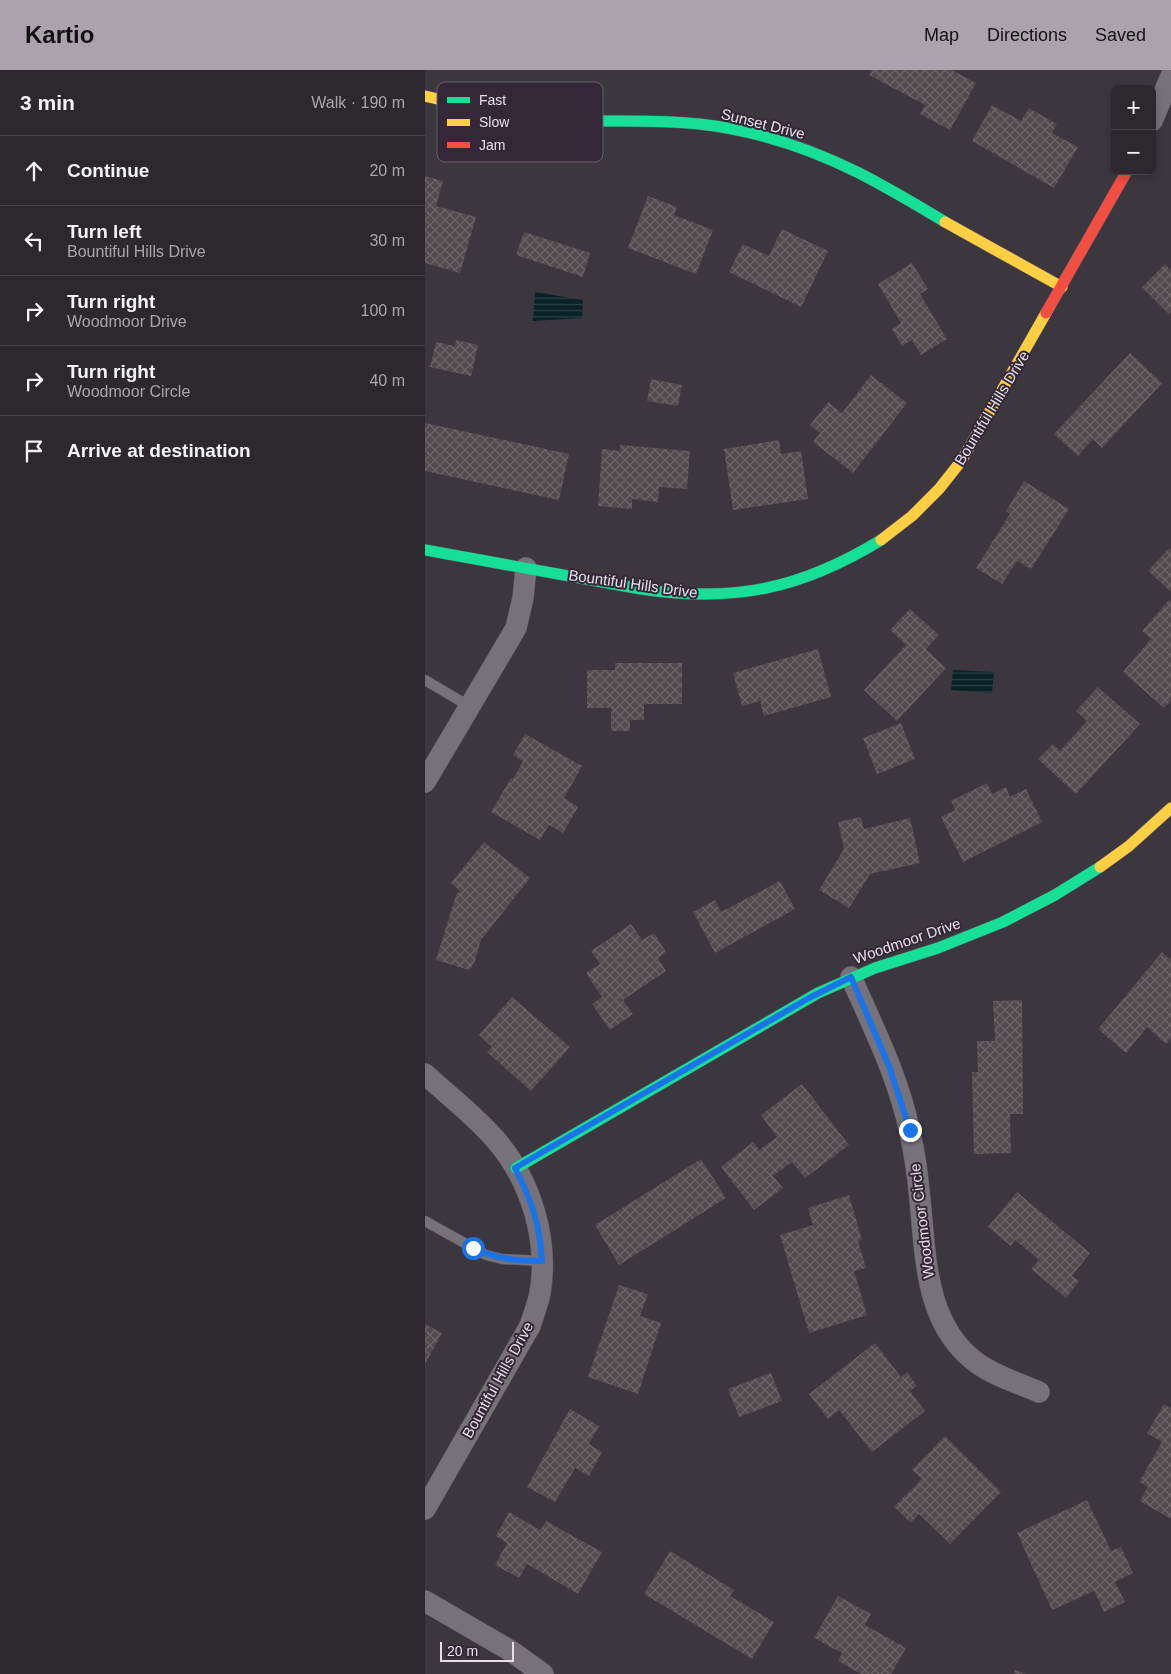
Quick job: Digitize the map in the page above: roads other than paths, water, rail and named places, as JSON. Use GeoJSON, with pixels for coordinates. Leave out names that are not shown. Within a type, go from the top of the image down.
{"type":"FeatureCollection","features":[{"type":"Feature","properties":{"kind":"street"},"geometry":{"type":"LineString","coordinates":[[1156,112],[1171,76]]}},
{"type":"Feature","properties":{"kind":"street","name":"Sunset Drive"},"geometry":{"type":"LineString","coordinates":[[603,120],[700,124],[746,132],[787,143],[825,157],[859,173],[1062,287]]}},
{"type":"Feature","properties":{"kind":"street","name":"Bountiful Hills Drive"},"geometry":{"type":"LineString","coordinates":[[425,550],[656,590],[709,595],[762,590],[788,584],[813,576],[861,554],[901,526],[934,496],[949,479],[974,440],[1125,175]]}},
{"type":"Feature","properties":{"kind":"street"},"geometry":{"type":"LineString","coordinates":[[425,782],[515,628],[523,598],[526,568]]}},
{"type":"Feature","properties":{"kind":"street","name":"Woodmoor Drive"},"geometry":{"type":"LineString","coordinates":[[515,1168],[800,1003],[851,977],[887,963],[925,953],[979,933],[1033,908],[1094,871],[1132,843],[1171,808]]}},
{"type":"Feature","properties":{"kind":"street","name":"Woodmoor Circle"},"geometry":{"type":"LineString","coordinates":[[851,977],[889,1066],[910,1130],[917,1165],[928,1277],[940,1315],[957,1344],[977,1363],[1039,1392]]}},
{"type":"Feature","properties":{"kind":"street","name":"Bountiful Hills Drive"},"geometry":{"type":"LineString","coordinates":[[425,1074],[495,1139],[515,1168],[524,1185],[537,1222],[542,1261],[540,1294],[530,1326],[425,1509]]}},
{"type":"Feature","properties":{"kind":"street"},"geometry":{"type":"LineString","coordinates":[[425,1601],[511,1651],[543,1674]]}},
{"type":"Feature","properties":{"kind":"lane"},"geometry":{"type":"LineString","coordinates":[[425,680],[469,706]]}},
{"type":"Feature","properties":{"kind":"lane"},"geometry":{"type":"LineString","coordinates":[[425,1222],[486,1255],[502,1259],[542,1261]]}},
{"type":"Feature","properties":{"kind":"water"},"geometry":{"type":"Polygon","coordinates":[[[535,292],[583,300],[582,318],[533,321],[535,292]]]}},
{"type":"Feature","properties":{"kind":"water"},"geometry":{"type":"Polygon","coordinates":[[[953,670],[994,672],[992,693],[951,690],[953,670]]]}}]}
